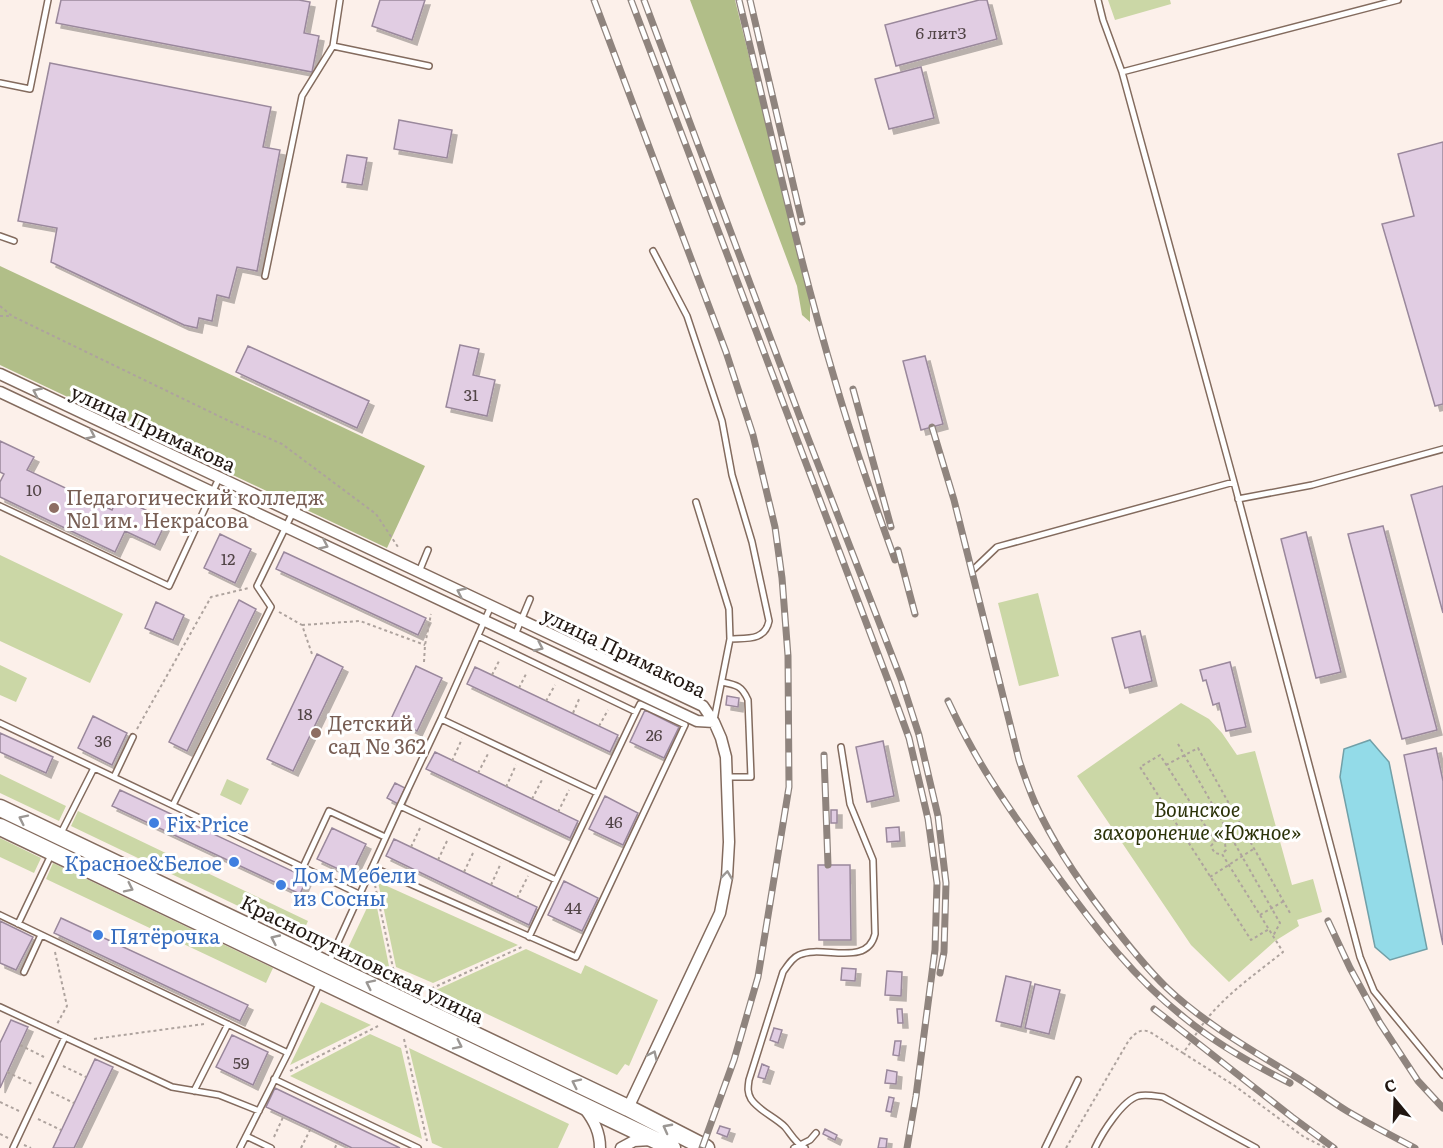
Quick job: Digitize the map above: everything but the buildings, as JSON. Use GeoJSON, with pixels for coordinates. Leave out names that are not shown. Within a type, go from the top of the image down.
{"type":"FeatureCollection","features":[{"type":"Feature","properties":{"kind":"main road","name":"Краснопутиловская улица"},"geometry":{"type":"LineString","coordinates":[[0,808],[56,844],[324,972],[628,1108],[706,1148]]}},
{"type":"Feature","properties":{"kind":"main road","name":"Краснопутиловская улица"},"geometry":{"type":"LineString","coordinates":[[0,826],[56,844]]}},
{"type":"Feature","properties":{"kind":"main road","name":"Краснопутиловская улица"},"geometry":{"type":"LineString","coordinates":[[324,972],[581,1104],[672,1148]]}},
{"type":"Feature","properties":{"kind":"street","name":"улица Примакова"},"geometry":{"type":"LineString","coordinates":[[0,374],[704,706],[714,722]]}},
{"type":"Feature","properties":{"kind":"street","name":"улица Примакова"},"geometry":{"type":"LineString","coordinates":[[0,392],[697,721],[714,722]]}},
{"type":"Feature","properties":{"kind":"street"},"geometry":{"type":"LineString","coordinates":[[628,1108],[720,913],[728,866],[727,777],[724,748],[714,722]]}},
{"type":"Feature","properties":{"kind":"street"},"geometry":{"type":"LineString","coordinates":[[581,1104],[599,1133],[600,1148]]}},
{"type":"Feature","properties":{"kind":"street"},"geometry":{"type":"LineString","coordinates":[[621,1148],[634,1141],[654,1140]]}},
{"type":"Feature","properties":{"kind":"lane"},"geometry":{"type":"LineString","coordinates":[[0,83],[30,89],[48,0]]}},
{"type":"Feature","properties":{"kind":"lane"},"geometry":{"type":"LineString","coordinates":[[265,276],[302,96],[333,46],[340,0]]}},
{"type":"Feature","properties":{"kind":"lane"},"geometry":{"type":"LineString","coordinates":[[1098,0],[1122,72],[1360,957],[1374,991],[1443,1075]]}},
{"type":"Feature","properties":{"kind":"lane"},"geometry":{"type":"LineString","coordinates":[[1122,72],[1398,0]]}},
{"type":"Feature","properties":{"kind":"lane"},"geometry":{"type":"LineString","coordinates":[[333,46],[429,66]]}},
{"type":"Feature","properties":{"kind":"lane"},"geometry":{"type":"LineString","coordinates":[[0,236],[14,241]]}},
{"type":"Feature","properties":{"kind":"lane"},"geometry":{"type":"LineString","coordinates":[[653,251],[687,316],[722,421],[732,475],[752,542],[770,621],[763,634],[730,639]]}},
{"type":"Feature","properties":{"kind":"lane"},"geometry":{"type":"LineString","coordinates":[[1238,498],[1312,485],[1443,448]]}},
{"type":"Feature","properties":{"kind":"lane"},"geometry":{"type":"LineString","coordinates":[[0,506],[169,586],[219,478]]}},
{"type":"Feature","properties":{"kind":"lane"},"geometry":{"type":"LineString","coordinates":[[974,569],[997,547],[1234,482]]}},
{"type":"Feature","properties":{"kind":"lane"},"geometry":{"type":"LineString","coordinates":[[696,502],[729,609],[730,639],[714,722]]}},
{"type":"Feature","properties":{"kind":"lane"},"geometry":{"type":"LineString","coordinates":[[173,805],[271,607],[257,586],[293,512]]}},
{"type":"Feature","properties":{"kind":"lane"},"geometry":{"type":"LineString","coordinates":[[419,572],[428,549]]}},
{"type":"Feature","properties":{"kind":"lane"},"geometry":{"type":"LineString","coordinates":[[515,635],[530,600]]}},
{"type":"Feature","properties":{"kind":"lane"},"geometry":{"type":"LineString","coordinates":[[240,1148],[288,1053],[491,606]]}},
{"type":"Feature","properties":{"kind":"lane"},"geometry":{"type":"LineString","coordinates":[[478,636],[636,712]]}},
{"type":"Feature","properties":{"kind":"lane"},"geometry":{"type":"LineString","coordinates":[[722,682],[736,685],[744,691],[748,700],[751,777],[727,777]]}},
{"type":"Feature","properties":{"kind":"lane"},"geometry":{"type":"LineString","coordinates":[[372,867],[529,937],[576,957],[685,725],[640,704],[529,937]]}},
{"type":"Feature","properties":{"kind":"lane"},"geometry":{"type":"LineString","coordinates":[[441,719],[597,794]]}},
{"type":"Feature","properties":{"kind":"lane"},"geometry":{"type":"LineString","coordinates":[[0,723],[359,894]]}},
{"type":"Feature","properties":{"kind":"lane"},"geometry":{"type":"LineString","coordinates":[[114,777],[133,736]]}},
{"type":"Feature","properties":{"kind":"lane"},"geometry":{"type":"LineString","coordinates":[[816,1133],[800,1147],[783,1126],[757,1105],[748,1090],[749,1080],[783,972],[792,960],[811,951],[852,953],[862,951],[873,942],[875,934],[873,860],[850,804],[841,747]]}},
{"type":"Feature","properties":{"kind":"lane"},"geometry":{"type":"LineString","coordinates":[[18,924],[94,768]]}},
{"type":"Feature","properties":{"kind":"lane"},"geometry":{"type":"LineString","coordinates":[[400,806],[556,880]]}},
{"type":"Feature","properties":{"kind":"lane"},"geometry":{"type":"LineString","coordinates":[[303,867],[329,811],[386,837]]}},
{"type":"Feature","properties":{"kind":"lane"},"geometry":{"type":"LineString","coordinates":[[0,915],[288,1053]]}},
{"type":"Feature","properties":{"kind":"lane"},"geometry":{"type":"LineString","coordinates":[[24,972],[41,935]]}},
{"type":"Feature","properties":{"kind":"lane"},"geometry":{"type":"LineString","coordinates":[[0,1007],[172,1087],[219,1095],[259,1111]]}},
{"type":"Feature","properties":{"kind":"lane"},"geometry":{"type":"LineString","coordinates":[[194,1090],[225,1023]]}},
{"type":"Feature","properties":{"kind":"lane"},"geometry":{"type":"LineString","coordinates":[[13,1148],[65,1037]]}},
{"type":"Feature","properties":{"kind":"lane"},"geometry":{"type":"LineString","coordinates":[[274,1079],[418,1148]]}},
{"type":"Feature","properties":{"kind":"lane"},"geometry":{"type":"LineString","coordinates":[[1045,1148],[1078,1080]]}},
{"type":"Feature","properties":{"kind":"lane"},"geometry":{"type":"LineString","coordinates":[[1095,1148],[1111,1120],[1122,1108],[1137,1096],[1150,1095],[1163,1097],[1256,1148]]}},
{"type":"Feature","properties":{"kind":"lane"},"geometry":{"type":"LineString","coordinates":[[246,1136],[270,1147]]}},
{"type":"Feature","properties":{"kind":"path"},"geometry":{"type":"LineString","coordinates":[[0,306],[12,316],[229,421],[282,444],[376,514],[397,547]]}},
{"type":"Feature","properties":{"kind":"path"},"geometry":{"type":"LineString","coordinates":[[0,316],[12,316]]}},
{"type":"Feature","properties":{"kind":"path"},"geometry":{"type":"LineString","coordinates":[[133,736],[211,597],[255,587]]}},
{"type":"Feature","properties":{"kind":"path"},"geometry":{"type":"LineString","coordinates":[[271,607],[302,625],[360,621],[425,645]]}},
{"type":"Feature","properties":{"kind":"path"},"geometry":{"type":"LineString","coordinates":[[424,662],[431,614]]}},
{"type":"Feature","properties":{"kind":"path"},"geometry":{"type":"LineString","coordinates":[[302,625],[312,654]]}},
{"type":"Feature","properties":{"kind":"path"},"geometry":{"type":"LineString","coordinates":[[492,675],[505,649]]}},
{"type":"Feature","properties":{"kind":"path"},"geometry":{"type":"LineString","coordinates":[[519,688],[532,662]]}},
{"type":"Feature","properties":{"kind":"path"},"geometry":{"type":"LineString","coordinates":[[546,701],[560,675]]}},
{"type":"Feature","properties":{"kind":"path"},"geometry":{"type":"LineString","coordinates":[[573,713],[585,687]]}},
{"type":"Feature","properties":{"kind":"path"},"geometry":{"type":"LineString","coordinates":[[599,726],[613,700]]}},
{"type":"Feature","properties":{"kind":"path"},"geometry":{"type":"LineString","coordinates":[[452,761],[466,731]]}},
{"type":"Feature","properties":{"kind":"path"},"geometry":{"type":"LineString","coordinates":[[478,773],[493,744]]}},
{"type":"Feature","properties":{"kind":"path"},"geometry":{"type":"LineString","coordinates":[[1178,744],[1280,923],[1273,936]]}},
{"type":"Feature","properties":{"kind":"path"},"geometry":{"type":"LineString","coordinates":[[1166,765],[1198,748],[1290,913]]}},
{"type":"Feature","properties":{"kind":"path"},"geometry":{"type":"LineString","coordinates":[[1215,841],[1160,756],[1140,767],[1251,940],[1269,929]]}},
{"type":"Feature","properties":{"kind":"path"},"geometry":{"type":"LineString","coordinates":[[506,787],[520,757]]}},
{"type":"Feature","properties":{"kind":"path"},"geometry":{"type":"LineString","coordinates":[[532,799],[547,769]]}},
{"type":"Feature","properties":{"kind":"path"},"geometry":{"type":"LineString","coordinates":[[558,812],[573,782]]}},
{"type":"Feature","properties":{"kind":"path"},"geometry":{"type":"LineString","coordinates":[[411,847],[424,818]]}},
{"type":"Feature","properties":{"kind":"path"},"geometry":{"type":"LineString","coordinates":[[438,860],[452,831]]}},
{"type":"Feature","properties":{"kind":"path"},"geometry":{"type":"LineString","coordinates":[[1222,840],[1225,844],[1226,850],[1222,854],[1213,852],[1211,846],[1215,841],[1222,840]]}},
{"type":"Feature","properties":{"kind":"path"},"geometry":{"type":"LineString","coordinates":[[464,872],[478,843]]}},
{"type":"Feature","properties":{"kind":"path"},"geometry":{"type":"LineString","coordinates":[[1210,877],[1255,848]]}},
{"type":"Feature","properties":{"kind":"path"},"geometry":{"type":"LineString","coordinates":[[1183,1053],[1221,1003],[1283,952],[1222,854]]}},
{"type":"Feature","properties":{"kind":"path"},"geometry":{"type":"LineString","coordinates":[[491,885],[505,855]]}},
{"type":"Feature","properties":{"kind":"path"},"geometry":{"type":"LineString","coordinates":[[372,867],[395,977]]}},
{"type":"Feature","properties":{"kind":"path"},"geometry":{"type":"LineString","coordinates":[[517,898],[531,868]]}},
{"type":"Feature","properties":{"kind":"path"},"geometry":{"type":"LineString","coordinates":[[1260,915],[1284,901]]}},
{"type":"Feature","properties":{"kind":"path"},"geometry":{"type":"LineString","coordinates":[[426,991],[524,947],[529,937]]}},
{"type":"Feature","properties":{"kind":"path"},"geometry":{"type":"LineString","coordinates":[[52,940],[67,1006],[53,1031]]}},
{"type":"Feature","properties":{"kind":"path"},"geometry":{"type":"LineString","coordinates":[[76,1042],[225,1023]]}},
{"type":"Feature","properties":{"kind":"path"},"geometry":{"type":"LineString","coordinates":[[274,1079],[381,1025]]}},
{"type":"Feature","properties":{"kind":"path"},"geometry":{"type":"LineString","coordinates":[[1066,1148],[1129,1040],[1137,1031],[1145,1030],[1235,1086],[1304,1137],[1326,1148]]}},
{"type":"Feature","properties":{"kind":"path"},"geometry":{"type":"LineString","coordinates":[[404,1038],[428,1148]]}},
{"type":"Feature","properties":{"kind":"path"},"geometry":{"type":"LineString","coordinates":[[270,1147],[284,1115]]}},
{"type":"Feature","properties":{"kind":"path"},"geometry":{"type":"LineString","coordinates":[[302,1148],[311,1128]]}},
{"type":"Feature","properties":{"kind":"path"},"geometry":{"type":"LineString","coordinates":[[334,1148],[338,1141]]}},
{"type":"Feature","properties":{"kind":"green space"},"geometry":{"type":"Polygon","coordinates":[[[690,0],[735,0],[810,301],[810,322],[802,315],[797,286],[690,0]]]}},
{"type":"Feature","properties":{"kind":"green space"},"geometry":{"type":"Polygon","coordinates":[[[1108,0],[1170,0],[1171,4],[1115,20],[1108,0]]]}},
{"type":"Feature","properties":{"kind":"green space"},"geometry":{"type":"Polygon","coordinates":[[[0,266],[425,466],[387,548],[0,365],[0,266]]]}},
{"type":"Feature","properties":{"kind":"green space"},"geometry":{"type":"Polygon","coordinates":[[[0,555],[123,614],[90,683],[0,641],[0,555]]]}},
{"type":"Feature","properties":{"kind":"green space"},"geometry":{"type":"Polygon","coordinates":[[[1038,593],[1059,676],[1019,686],[998,603],[1038,593]]]}},
{"type":"Feature","properties":{"kind":"green space"},"geometry":{"type":"Polygon","coordinates":[[[0,665],[27,678],[16,702],[0,695],[0,665]]]}},
{"type":"Feature","properties":{"kind":"green space","name":"Воинское захоронение «Южное»"},"geometry":{"type":"Polygon","coordinates":[[[1181,703],[1209,719],[1237,755],[1255,751],[1292,885],[1313,879],[1322,912],[1297,920],[1299,926],[1275,941],[1229,982],[1191,945],[1077,776],[1181,703]]]}},
{"type":"Feature","properties":{"kind":"green space"},"geometry":{"type":"Polygon","coordinates":[[[0,774],[66,806],[59,821],[0,793],[0,774]]]}},
{"type":"Feature","properties":{"kind":"green space"},"geometry":{"type":"Polygon","coordinates":[[[227,779],[249,789],[241,805],[220,795],[227,779]]]}},
{"type":"Feature","properties":{"kind":"green space"},"geometry":{"type":"Polygon","coordinates":[[[78,811],[308,921],[301,936],[71,826],[78,811]]]}},
{"type":"Feature","properties":{"kind":"green space"},"geometry":{"type":"Polygon","coordinates":[[[0,838],[41,858],[34,873],[0,857],[0,838]]]}},
{"type":"Feature","properties":{"kind":"green space"},"geometry":{"type":"Polygon","coordinates":[[[53,863],[273,968],[266,983],[46,879],[53,863]]]}},
{"type":"Feature","properties":{"kind":"green space"},"geometry":{"type":"Polygon","coordinates":[[[378,882],[518,945],[433,983],[396,967],[378,882]]]}},
{"type":"Feature","properties":{"kind":"green space"},"geometry":{"type":"Polygon","coordinates":[[[374,893],[390,971],[347,950],[374,893]]]}},
{"type":"Feature","properties":{"kind":"green space"},"geometry":{"type":"Polygon","coordinates":[[[526,949],[581,974],[585,965],[658,1000],[629,1066],[625,1064],[617,1075],[436,990],[526,949]]]}},
{"type":"Feature","properties":{"kind":"green space"},"geometry":{"type":"Polygon","coordinates":[[[321,1002],[371,1025],[290,1065],[321,1002]]]}},
{"type":"Feature","properties":{"kind":"green space"},"geometry":{"type":"Polygon","coordinates":[[[370,1034],[401,1048],[422,1139],[290,1076],[370,1034]]]}},
{"type":"Feature","properties":{"kind":"green space"},"geometry":{"type":"Polygon","coordinates":[[[409,1048],[569,1124],[558,1148],[443,1148],[432,1143],[409,1048]]]}},
{"type":"Feature","properties":{"kind":"water"},"geometry":{"type":"Polygon","coordinates":[[[1370,740],[1389,762],[1427,949],[1390,960],[1375,947],[1340,777],[1344,749],[1370,740]]]}},
{"type":"Feature","properties":{"kind":"railway"},"geometry":{"type":"LineString","coordinates":[[594,0],[726,352],[753,435],[775,527],[782,578],[788,656],[789,787],[758,977],[734,1060],[702,1148]]}},
{"type":"Feature","properties":{"kind":"railway"},"geometry":{"type":"LineString","coordinates":[[631,0],[909,738],[928,819],[937,883],[935,950],[907,1148]]}},
{"type":"Feature","properties":{"kind":"railway"},"geometry":{"type":"LineString","coordinates":[[644,0],[801,420],[901,679],[919,735],[938,816],[946,883],[944,952],[940,973]]}},
{"type":"Feature","properties":{"kind":"railway"},"geometry":{"type":"LineString","coordinates":[[739,0],[822,336],[857,450],[895,560]]}},
{"type":"Feature","properties":{"kind":"railway"},"geometry":{"type":"LineString","coordinates":[[750,0],[802,222]]}},
{"type":"Feature","properties":{"kind":"railway"},"geometry":{"type":"LineString","coordinates":[[853,389],[891,527]]}},
{"type":"Feature","properties":{"kind":"railway"},"geometry":{"type":"LineString","coordinates":[[932,427],[954,500],[1019,760],[1042,818],[1076,875],[1134,953],[1181,1001],[1228,1035],[1340,1107],[1415,1148]]}},
{"type":"Feature","properties":{"kind":"railway"},"geometry":{"type":"LineString","coordinates":[[898,550],[915,614]]}},
{"type":"Feature","properties":{"kind":"railway"},"geometry":{"type":"LineString","coordinates":[[948,701],[983,767],[1025,831],[1074,898],[1133,970],[1167,1003],[1198,1028],[1236,1054],[1290,1083]]}},
{"type":"Feature","properties":{"kind":"railway"},"geometry":{"type":"LineString","coordinates":[[824,755],[828,865]]}},
{"type":"Feature","properties":{"kind":"railway"},"geometry":{"type":"LineString","coordinates":[[1328,921],[1380,1023],[1418,1081],[1443,1108]]}},
{"type":"Feature","properties":{"kind":"railway"},"geometry":{"type":"LineString","coordinates":[[1154,1009],[1334,1148]]}},
{"type":"Feature","properties":{"kind":"place","name":"Педагогический колледж №1 им. Некрасова"},"geometry":{"type":"Point","coordinates":[54,508]}},
{"type":"Feature","properties":{"kind":"place","name":"Детский сад № 362"},"geometry":{"type":"Point","coordinates":[316,733]}},
{"type":"Feature","properties":{"kind":"place","name":"Fix Price"},"geometry":{"type":"Point","coordinates":[154,823]}},
{"type":"Feature","properties":{"kind":"place","name":"Красное&Белое"},"geometry":{"type":"Point","coordinates":[234,862]}},
{"type":"Feature","properties":{"kind":"place","name":"Дом Мебели из Сосны"},"geometry":{"type":"Point","coordinates":[281,885]}},
{"type":"Feature","properties":{"kind":"place","name":"Пятёрочка"},"geometry":{"type":"Point","coordinates":[98,935]}}]}
